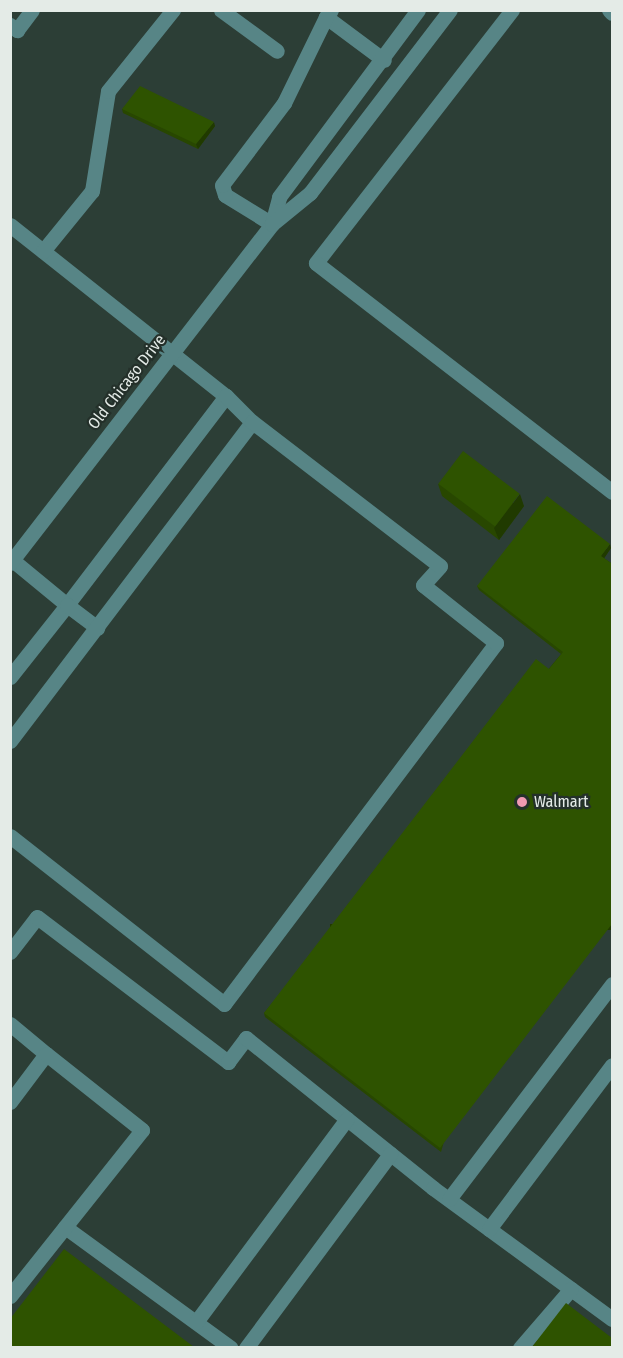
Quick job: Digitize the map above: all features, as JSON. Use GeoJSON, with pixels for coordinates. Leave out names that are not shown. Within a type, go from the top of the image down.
{"type":"FeatureCollection","features":[{"type":"Feature","properties":{"kind":"street"},"geometry":{"type":"LineString","coordinates":[[13,31],[32,10]]}},
{"type":"Feature","properties":{"kind":"street"},"geometry":{"type":"LineString","coordinates":[[43,251],[92,191],[108,91],[173,10]]}},
{"type":"Feature","properties":{"kind":"street"},"geometry":{"type":"LineString","coordinates":[[221,10],[277,51]]}},
{"type":"Feature","properties":{"kind":"street","name":"Old Chicago Drive"},"geometry":{"type":"LineString","coordinates":[[272,224],[279,197],[384,60],[418,10]]}},
{"type":"Feature","properties":{"kind":"street","name":"Old Chicago Drive"},"geometry":{"type":"LineString","coordinates":[[11,560],[272,224],[310,193],[450,10]]}},
{"type":"Feature","properties":{"kind":"street"},"geometry":{"type":"LineString","coordinates":[[512,10],[316,263],[612,492]]}},
{"type":"Feature","properties":{"kind":"street"},"geometry":{"type":"LineString","coordinates":[[609,10],[612,13]]}},
{"type":"Feature","properties":{"kind":"street"},"geometry":{"type":"LineString","coordinates":[[272,224],[225,195],[222,185],[284,103],[329,14],[384,60]]}},
{"type":"Feature","properties":{"kind":"street"},"geometry":{"type":"LineString","coordinates":[[10,225],[171,355],[226,396],[252,422],[440,566],[423,585],[496,643],[224,1004],[10,836]]}},
{"type":"Feature","properties":{"kind":"street"},"geometry":{"type":"LineString","coordinates":[[10,677],[226,396]]}},
{"type":"Feature","properties":{"kind":"street"},"geometry":{"type":"LineString","coordinates":[[10,741],[252,422]]}},
{"type":"Feature","properties":{"kind":"street"},"geometry":{"type":"LineString","coordinates":[[11,560],[97,628]]}},
{"type":"Feature","properties":{"kind":"street"},"geometry":{"type":"LineString","coordinates":[[10,952],[37,917],[228,1062],[246,1038],[390,1154],[612,1319]]}},
{"type":"Feature","properties":{"kind":"street"},"geometry":{"type":"LineString","coordinates":[[449,1199],[612,984]]}},
{"type":"Feature","properties":{"kind":"street"},"geometry":{"type":"LineString","coordinates":[[10,1024],[142,1130],[10,1296]]}},
{"type":"Feature","properties":{"kind":"street"},"geometry":{"type":"LineString","coordinates":[[10,1102],[46,1054]]}},
{"type":"Feature","properties":{"kind":"street"},"geometry":{"type":"LineString","coordinates":[[489,1229],[612,1065]]}},
{"type":"Feature","properties":{"kind":"street"},"geometry":{"type":"LineString","coordinates":[[196,1322],[347,1119]]}},
{"type":"Feature","properties":{"kind":"street"},"geometry":{"type":"LineString","coordinates":[[246,1347],[390,1154]]}},
{"type":"Feature","properties":{"kind":"street"},"geometry":{"type":"LineString","coordinates":[[65,1227],[231,1347]]}},
{"type":"Feature","properties":{"kind":"street"},"geometry":{"type":"LineString","coordinates":[[520,1347],[571,1289]]}},
{"type":"Feature","properties":{"kind":"shaded area"},"geometry":{"type":"Polygon","coordinates":[[[11,11],[612,11],[612,1347],[11,1347],[11,11]]]}},
{"type":"Feature","properties":{"kind":"building"},"geometry":{"type":"Polygon","coordinates":[[[140,86],[214,122],[196,144],[122,109],[140,86]]]}},
{"type":"Feature","properties":{"kind":"building"},"geometry":{"type":"Polygon","coordinates":[[[463,451],[520,494],[495,526],[438,484],[463,451]]]}},
{"type":"Feature","properties":{"kind":"building","name":"Walmart"},"geometry":{"type":"Polygon","coordinates":[[[547,496],[610,544],[601,556],[612,562],[612,924],[440,1148],[264,1013],[536,659],[549,669],[563,652],[477,586],[547,496]]]}},
{"type":"Feature","properties":{"kind":"building"},"geometry":{"type":"Polygon","coordinates":[[[64,1249],[194,1347],[10,1347],[10,1319],[64,1249]]]}},
{"type":"Feature","properties":{"kind":"building"},"geometry":{"type":"Polygon","coordinates":[[[566,1303],[612,1338],[612,1347],[532,1347],[566,1303]]]}},
{"type":"Feature","properties":{"kind":"place","name":"Walmart"},"geometry":{"type":"Point","coordinates":[522,802]}}]}
